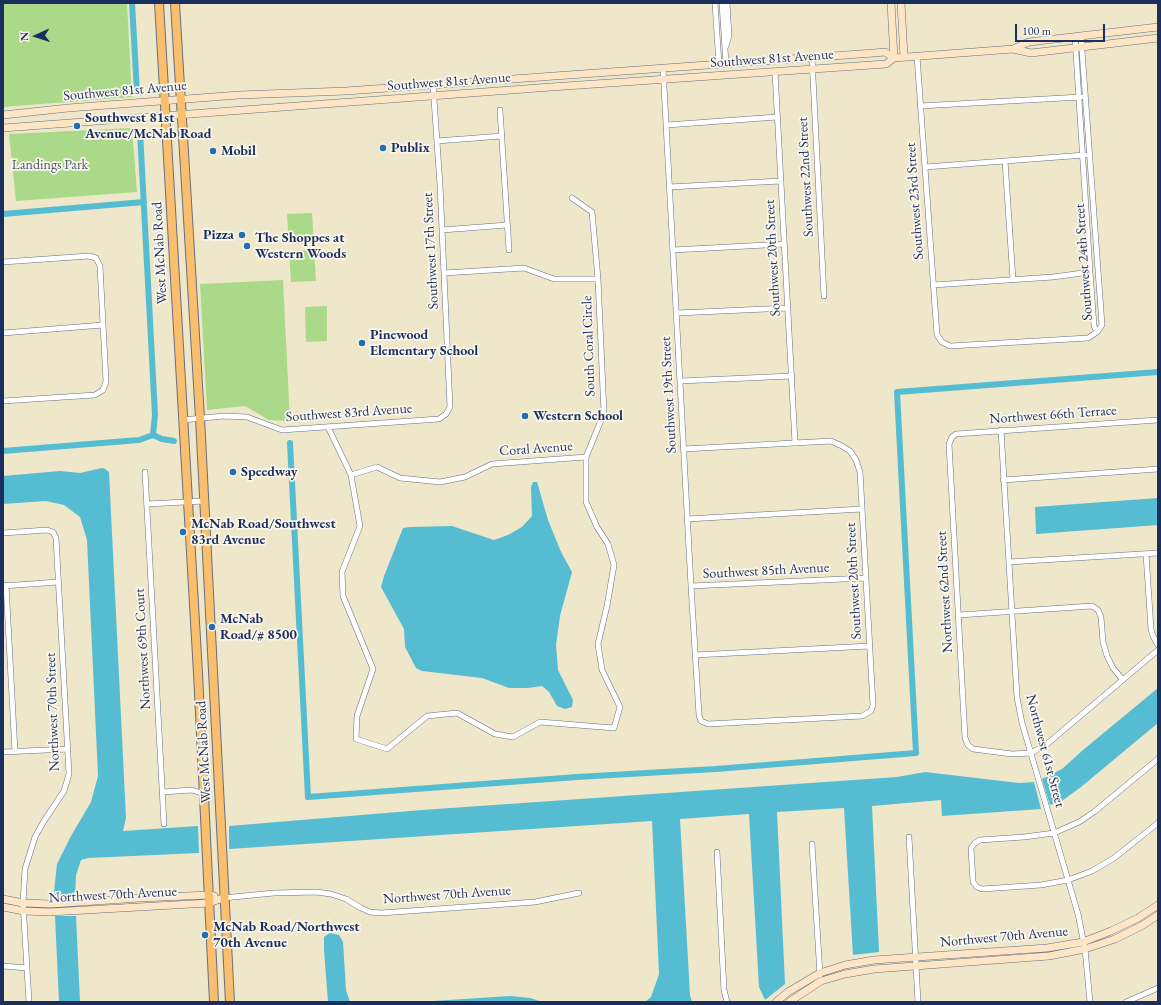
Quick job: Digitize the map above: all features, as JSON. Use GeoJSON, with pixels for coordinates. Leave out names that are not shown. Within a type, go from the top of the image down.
{"type":"FeatureCollection","features":[{"type":"Feature","properties":{"kind":"main road","name":"West McNab Road"},"geometry":{"type":"LineString","coordinates":[[159,3],[182,420],[188,502],[214,1002]]}},
{"type":"Feature","properties":{"kind":"main road","name":"West McNab Road"},"geometry":{"type":"LineString","coordinates":[[175,3],[200,418],[220,794],[223,898],[230,1002]]}},
{"type":"Feature","properties":{"kind":"street"},"geometry":{"type":"LineString","coordinates":[[715,3],[723,64]]}},
{"type":"Feature","properties":{"kind":"street"},"geometry":{"type":"LineString","coordinates":[[722,3],[725,47],[723,64]]}},
{"type":"Feature","properties":{"kind":"street"},"geometry":{"type":"LineString","coordinates":[[725,47],[729,36],[728,3]]}},
{"type":"Feature","properties":{"kind":"street"},"geometry":{"type":"LineString","coordinates":[[892,3],[894,58]]}},
{"type":"Feature","properties":{"kind":"street"},"geometry":{"type":"LineString","coordinates":[[901,3],[904,57]]}},
{"type":"Feature","properties":{"kind":"street"},"geometry":{"type":"LineString","coordinates":[[716,17],[723,16]]}},
{"type":"Feature","properties":{"kind":"street"},"geometry":{"type":"LineString","coordinates":[[1013,49],[1029,42],[1158,27]]}},
{"type":"Feature","properties":{"kind":"street","name":"Southwest 24th Street"},"geometry":{"type":"LineString","coordinates":[[1078,37],[1085,96],[1102,325],[1097,332],[1094,326],[1078,97],[1079,48]]}},
{"type":"Feature","properties":{"kind":"street"},"geometry":{"type":"LineString","coordinates":[[1013,49],[1031,53],[1158,38]]}},
{"type":"Feature","properties":{"kind":"street","name":"Southwest 81st Avenue"},"geometry":{"type":"LineString","coordinates":[[3,128],[886,64],[894,58],[1013,49]]}},
{"type":"Feature","properties":{"kind":"street","name":"Southwest 81st Avenue"},"geometry":{"type":"LineString","coordinates":[[3,115],[271,93],[346,91],[884,52],[894,58]]}},
{"type":"Feature","properties":{"kind":"street","name":"Southwest 23rd Street"},"geometry":{"type":"LineString","coordinates":[[917,56],[937,335],[942,342],[950,346],[1088,338],[1097,332]]}},
{"type":"Feature","properties":{"kind":"street","name":"Southwest 22nd Street"},"geometry":{"type":"LineString","coordinates":[[812,58],[824,296]]}},
{"type":"Feature","properties":{"kind":"street","name":"Southwest 19th Street"},"geometry":{"type":"LineString","coordinates":[[663,68],[687,519],[699,715],[701,721]]}},
{"type":"Feature","properties":{"kind":"street","name":"Southwest 20th Street"},"geometry":{"type":"LineString","coordinates":[[701,721],[708,724],[862,716],[870,712],[873,705],[860,472],[856,460],[850,451],[831,441],[795,443],[775,72]]}},
{"type":"Feature","properties":{"kind":"street","name":"Southwest 17th Street"},"geometry":{"type":"LineString","coordinates":[[433,85],[442,230],[450,407],[446,414]]}},
{"type":"Feature","properties":{"kind":"street"},"geometry":{"type":"LineString","coordinates":[[920,106],[1085,96]]}},
{"type":"Feature","properties":{"kind":"street"},"geometry":{"type":"LineString","coordinates":[[500,110],[509,250]]}},
{"type":"Feature","properties":{"kind":"street"},"geometry":{"type":"LineString","coordinates":[[667,124],[778,117]]}},
{"type":"Feature","properties":{"kind":"street"},"geometry":{"type":"LineString","coordinates":[[437,141],[502,136]]}},
{"type":"Feature","properties":{"kind":"street"},"geometry":{"type":"LineString","coordinates":[[924,167],[1089,155]]}},
{"type":"Feature","properties":{"kind":"street"},"geometry":{"type":"LineString","coordinates":[[1005,161],[1013,280]]}},
{"type":"Feature","properties":{"kind":"street"},"geometry":{"type":"LineString","coordinates":[[669,187],[781,180]]}},
{"type":"Feature","properties":{"kind":"street","name":"South Coral Circle"},"geometry":{"type":"LineString","coordinates":[[351,475],[360,526],[342,572],[343,596],[373,669],[357,716],[356,738],[387,749],[427,716],[456,713],[495,734],[513,737],[540,722],[614,728],[620,707],[602,670],[598,644],[607,606],[614,565],[608,544],[597,527],[586,502],[586,457],[604,412],[598,279],[592,212],[572,198]]}},
{"type":"Feature","properties":{"kind":"street"},"geometry":{"type":"LineString","coordinates":[[442,230],[507,224]]}},
{"type":"Feature","properties":{"kind":"street"},"geometry":{"type":"LineString","coordinates":[[673,250],[784,244]]}},
{"type":"Feature","properties":{"kind":"street"},"geometry":{"type":"LineString","coordinates":[[3,262],[89,256],[96,258],[100,266],[106,382],[103,390],[95,395],[3,401]]}},
{"type":"Feature","properties":{"kind":"street"},"geometry":{"type":"LineString","coordinates":[[444,273],[524,268],[554,279],[598,279]]}},
{"type":"Feature","properties":{"kind":"street"},"geometry":{"type":"LineString","coordinates":[[933,285],[1053,277],[1090,272]]}},
{"type":"Feature","properties":{"kind":"street"},"geometry":{"type":"LineString","coordinates":[[677,313],[788,308]]}},
{"type":"Feature","properties":{"kind":"street"},"geometry":{"type":"LineString","coordinates":[[3,333],[103,325]]}},
{"type":"Feature","properties":{"kind":"street"},"geometry":{"type":"LineString","coordinates":[[680,381],[792,376]]}},
{"type":"Feature","properties":{"kind":"street","name":"Southwest 83rd Avenue"},"geometry":{"type":"LineString","coordinates":[[182,420],[230,416],[247,417],[282,430],[439,419],[446,414]]}},
{"type":"Feature","properties":{"kind":"street","name":"Northwest 66th Terrace"},"geometry":{"type":"LineString","coordinates":[[952,437],[956,434],[1001,430],[1158,420]]}},
{"type":"Feature","properties":{"kind":"street"},"geometry":{"type":"LineString","coordinates":[[328,427],[351,475]]}},
{"type":"Feature","properties":{"kind":"street","name":"Northwest 61st Street"},"geometry":{"type":"LineString","coordinates":[[1001,430],[1017,697],[1031,753],[1078,914],[1085,950],[1090,1002]]}},
{"type":"Feature","properties":{"kind":"street","name":"Northwest 62nd Street"},"geometry":{"type":"LineString","coordinates":[[952,437],[949,444],[965,738],[968,745],[973,749],[1012,754],[1031,753]]}},
{"type":"Feature","properties":{"kind":"street"},"geometry":{"type":"LineString","coordinates":[[684,449],[795,443]]}},
{"type":"Feature","properties":{"kind":"street","name":"Coral Avenue"},"geometry":{"type":"LineString","coordinates":[[351,475],[377,467],[400,478],[440,482],[465,477],[492,464],[586,457]]}},
{"type":"Feature","properties":{"kind":"street"},"geometry":{"type":"LineString","coordinates":[[1003,480],[1158,469]]}},
{"type":"Feature","properties":{"kind":"street","name":"Northwest 69th Court"},"geometry":{"type":"LineString","coordinates":[[145,472],[164,824]]}},
{"type":"Feature","properties":{"kind":"street"},"geometry":{"type":"LineString","coordinates":[[147,504],[204,501]]}},
{"type":"Feature","properties":{"kind":"street"},"geometry":{"type":"LineString","coordinates":[[687,519],[862,509]]}},
{"type":"Feature","properties":{"kind":"street","name":"Northwest 70th Street"},"geometry":{"type":"LineString","coordinates":[[3,533],[47,530],[53,532],[56,538],[68,749],[69,774],[64,791],[35,837],[24,869],[24,911],[29,1002]]}},
{"type":"Feature","properties":{"kind":"street"},"geometry":{"type":"LineString","coordinates":[[1009,562],[1158,553]]}},
{"type":"Feature","properties":{"kind":"street"},"geometry":{"type":"LineString","coordinates":[[1146,554],[1151,629],[1158,645]]}},
{"type":"Feature","properties":{"kind":"street","name":"Southwest 85th Avenue"},"geometry":{"type":"LineString","coordinates":[[691,586],[866,578]]}},
{"type":"Feature","properties":{"kind":"street"},"geometry":{"type":"LineString","coordinates":[[16,752],[5,585],[58,582]]}},
{"type":"Feature","properties":{"kind":"street"},"geometry":{"type":"LineString","coordinates":[[959,616],[1092,606],[1098,610],[1101,617],[1103,642],[1107,656],[1113,668],[1123,680]]}},
{"type":"Feature","properties":{"kind":"street"},"geometry":{"type":"LineString","coordinates":[[695,655],[870,646]]}},
{"type":"Feature","properties":{"kind":"street"},"geometry":{"type":"LineString","coordinates":[[1031,753],[1047,744],[1158,650]]}},
{"type":"Feature","properties":{"kind":"street"},"geometry":{"type":"LineString","coordinates":[[3,752],[68,749]]}},
{"type":"Feature","properties":{"kind":"street"},"geometry":{"type":"LineString","coordinates":[[1158,759],[1094,812],[1079,822],[1054,833],[980,840],[975,843],[972,848],[973,882],[977,887],[982,889],[1041,885],[1068,880],[1092,871],[1114,858],[1158,823]]}},
{"type":"Feature","properties":{"kind":"street"},"geometry":{"type":"LineString","coordinates":[[163,792],[192,790],[204,794]]}},
{"type":"Feature","properties":{"kind":"street"},"geometry":{"type":"LineString","coordinates":[[909,838],[918,1002]]}},
{"type":"Feature","properties":{"kind":"street"},"geometry":{"type":"LineString","coordinates":[[812,844],[821,981]]}},
{"type":"Feature","properties":{"kind":"street"},"geometry":{"type":"LineString","coordinates":[[717,852],[724,990],[727,1002]]}},
{"type":"Feature","properties":{"kind":"street","name":"Northwest 70th Avenue"},"geometry":{"type":"LineString","coordinates":[[3,907],[24,911],[50,912],[274,893],[316,892],[331,894],[346,899],[370,912],[381,913],[535,902],[579,893]]}},
{"type":"Feature","properties":{"kind":"street","name":"Northwest 70th Avenue"},"geometry":{"type":"LineString","coordinates":[[3,899],[24,903],[51,904],[209,899]]}},
{"type":"Feature","properties":{"kind":"street","name":"Northwest 70th Avenue"},"geometry":{"type":"LineString","coordinates":[[776,1002],[788,992],[820,974],[845,965],[874,960],[1047,948],[1083,942],[1112,931],[1138,918],[1158,905]]}},
{"type":"Feature","properties":{"kind":"street","name":"Northwest 70th Avenue"},"geometry":{"type":"LineString","coordinates":[[789,1002],[821,981],[845,974],[874,969],[1049,956],[1085,950],[1115,939],[1143,925],[1158,915]]}},
{"type":"Feature","properties":{"kind":"street"},"geometry":{"type":"LineString","coordinates":[[3,966],[27,968]]}},
{"type":"Feature","properties":{"kind":"street"},"geometry":{"type":"LineString","coordinates":[[1126,1002],[1158,988]]}},
{"type":"Feature","properties":{"kind":"green space"},"geometry":{"type":"Polygon","coordinates":[[[3,3],[127,3],[132,97],[3,107],[3,3]]]}},
{"type":"Feature","properties":{"kind":"green space","name":"Landings Park"},"geometry":{"type":"Polygon","coordinates":[[[132,128],[137,192],[16,201],[9,134],[132,128]]]}},
{"type":"Feature","properties":{"kind":"green space"},"geometry":{"type":"Polygon","coordinates":[[[312,213],[314,243],[289,244],[287,214],[312,213]]]}},
{"type":"Feature","properties":{"kind":"green space"},"geometry":{"type":"Polygon","coordinates":[[[314,250],[316,281],[291,282],[289,251],[314,250]]]}},
{"type":"Feature","properties":{"kind":"green space"},"geometry":{"type":"Polygon","coordinates":[[[283,280],[290,421],[269,420],[245,406],[207,410],[200,284],[283,280]]]}},
{"type":"Feature","properties":{"kind":"green space"},"geometry":{"type":"Polygon","coordinates":[[[327,306],[327,341],[306,342],[305,307],[327,306]]]}},
{"type":"Feature","properties":{"kind":"water"},"geometry":{"type":"Polygon","coordinates":[[[102,468],[109,472],[126,818],[123,831],[198,826],[199,853],[88,858],[81,860],[76,875],[75,899],[55,899],[54,892],[57,864],[91,802],[98,776],[87,540],[80,517],[64,505],[46,501],[3,504],[3,476],[60,471],[80,473],[102,468]]]}},
{"type":"Feature","properties":{"kind":"water"},"geometry":{"type":"Polygon","coordinates":[[[533,482],[537,482],[548,520],[561,552],[572,572],[560,616],[556,645],[558,670],[573,700],[572,707],[565,709],[557,706],[549,692],[542,686],[509,688],[482,678],[422,671],[416,668],[405,647],[404,629],[381,587],[403,528],[452,526],[494,540],[508,535],[522,527],[532,516],[531,487],[533,482]]]}},
{"type":"Feature","properties":{"kind":"water"},"geometry":{"type":"Polygon","coordinates":[[[1158,498],[1158,525],[1036,534],[1035,507],[1158,498]]]}},
{"type":"Feature","properties":{"kind":"water"},"geometry":{"type":"Polygon","coordinates":[[[1158,688],[1158,723],[1081,787],[1063,800],[1050,805],[1042,779],[1062,769],[1158,688]]]}},
{"type":"Feature","properties":{"kind":"water"},"geometry":{"type":"Polygon","coordinates":[[[925,772],[1019,783],[1034,782],[1041,809],[942,816],[941,800],[872,806],[879,952],[853,955],[844,808],[777,812],[785,984],[765,1000],[759,987],[749,814],[680,819],[690,995],[692,1002],[645,1002],[651,997],[659,974],[652,821],[229,849],[229,826],[422,810],[897,777],[925,772]]]}},
{"type":"Feature","properties":{"kind":"water"},"geometry":{"type":"Polygon","coordinates":[[[55,916],[76,916],[80,1002],[59,1002],[55,916]]]}},
{"type":"Feature","properties":{"kind":"water"},"geometry":{"type":"Polygon","coordinates":[[[330,933],[339,935],[343,942],[346,990],[350,1002],[328,1002],[324,937],[330,933]]]}},
{"type":"Feature","properties":{"kind":"water"},"geometry":{"type":"Polygon","coordinates":[[[510,996],[530,998],[543,1002],[418,1002],[510,996]]]}},
{"type":"Feature","properties":{"kind":"waterway"},"geometry":{"type":"LineString","coordinates":[[132,3],[137,92]]}},
{"type":"Feature","properties":{"kind":"waterway"},"geometry":{"type":"LineString","coordinates":[[3,451],[139,440],[153,435],[155,415],[140,132]]}},
{"type":"Feature","properties":{"kind":"waterway"},"geometry":{"type":"LineString","coordinates":[[3,214],[144,202]]}},
{"type":"Feature","properties":{"kind":"waterway"},"geometry":{"type":"LineString","coordinates":[[290,443],[308,797],[577,777],[716,769],[916,753],[897,392],[1158,372]]}},
{"type":"Feature","properties":{"kind":"waterway"},"geometry":{"type":"LineString","coordinates":[[153,435],[162,439],[174,441]]}},
{"type":"Feature","properties":{"kind":"place","name":"Southwest 81st Avenue/McNab Road"},"geometry":{"type":"Point","coordinates":[77,126]}},
{"type":"Feature","properties":{"kind":"place","name":"Publix"},"geometry":{"type":"Point","coordinates":[383,148]}},
{"type":"Feature","properties":{"kind":"place","name":"Mobil"},"geometry":{"type":"Point","coordinates":[213,151]}},
{"type":"Feature","properties":{"kind":"place","name":"Pizza"},"geometry":{"type":"Point","coordinates":[242,235]}},
{"type":"Feature","properties":{"kind":"place","name":"The Shoppes at Western Woods"},"geometry":{"type":"Point","coordinates":[247,246]}},
{"type":"Feature","properties":{"kind":"place","name":"Pinewood Elementary School"},"geometry":{"type":"Point","coordinates":[362,343]}},
{"type":"Feature","properties":{"kind":"place","name":"Western School"},"geometry":{"type":"Point","coordinates":[525,416]}},
{"type":"Feature","properties":{"kind":"place","name":"Speedway"},"geometry":{"type":"Point","coordinates":[233,472]}},
{"type":"Feature","properties":{"kind":"place","name":"McNab Road/Southwest 83rd Avenue"},"geometry":{"type":"Point","coordinates":[183,532]}},
{"type":"Feature","properties":{"kind":"place","name":"McNab Road/# 8500"},"geometry":{"type":"Point","coordinates":[212,627]}},
{"type":"Feature","properties":{"kind":"place","name":"McNab Road/Northwest 70th Avenue"},"geometry":{"type":"Point","coordinates":[205,935]}}]}
